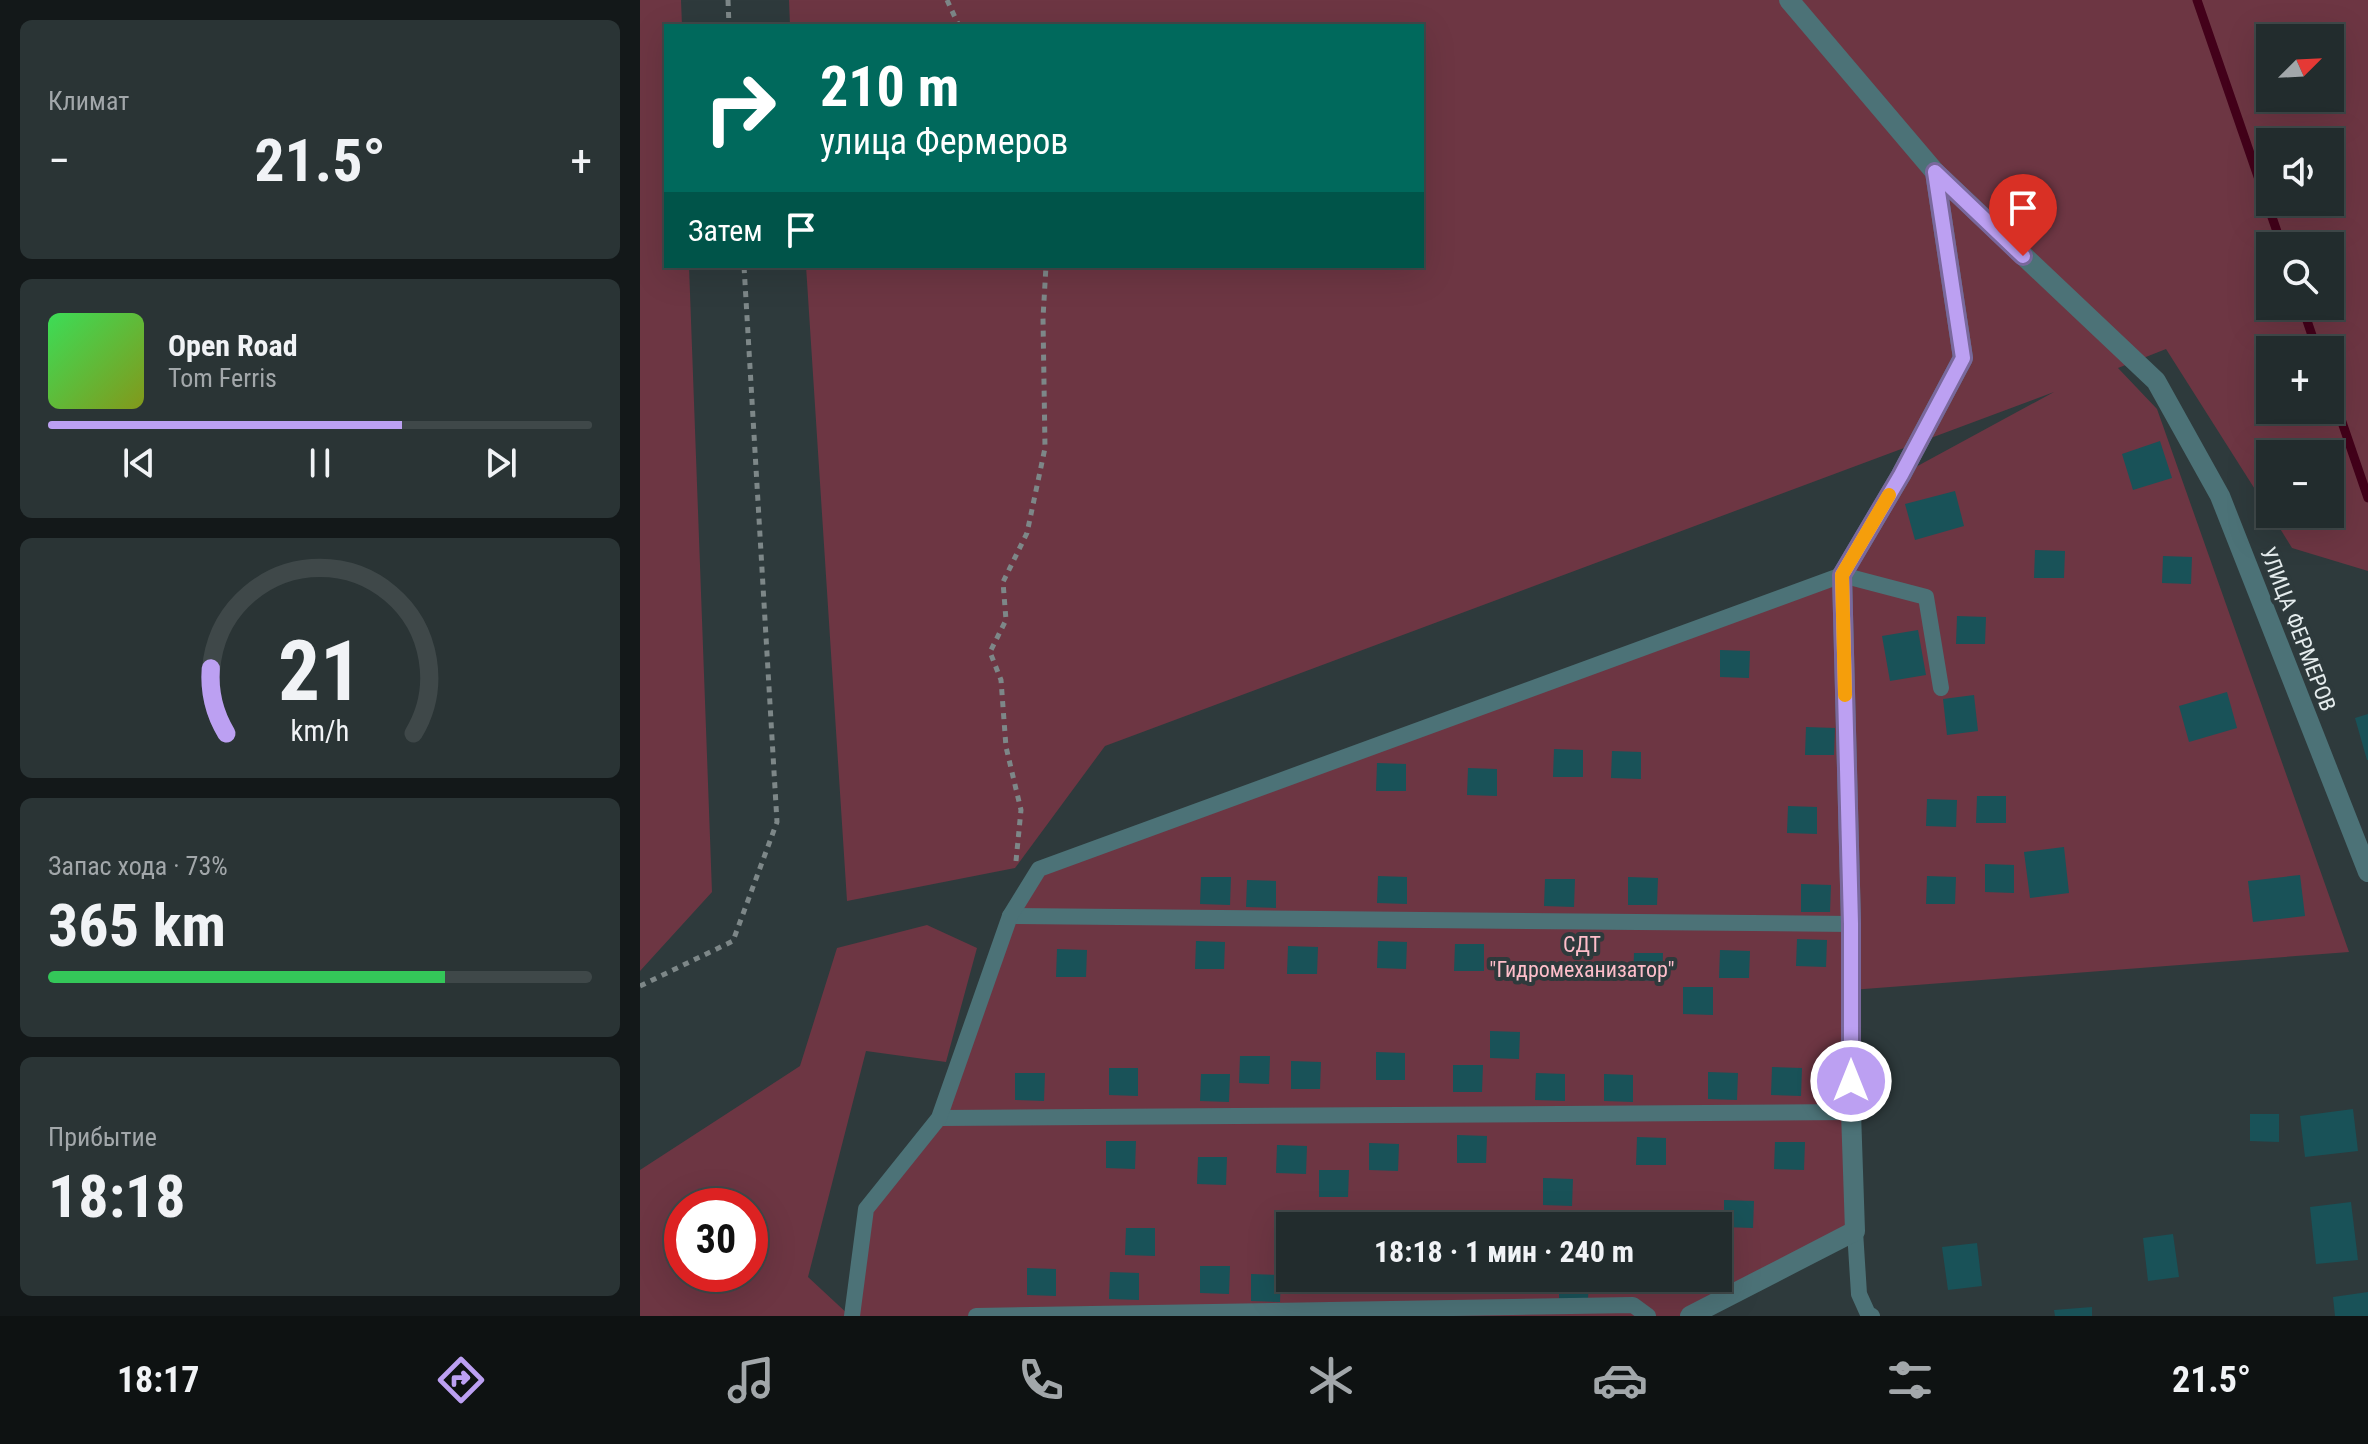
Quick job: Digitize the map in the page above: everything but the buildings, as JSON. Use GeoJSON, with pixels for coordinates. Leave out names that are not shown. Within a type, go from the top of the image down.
{"type":"FeatureCollection","features":[{"type":"Feature","properties":{"kind":"street","name":"УЛИЦА ФЕРМЕРОВ"},"geometry":{"type":"LineString","coordinates":[[1789,0],[1935,172],[2156,381],[2220,496],[2368,872]]}},
{"type":"Feature","properties":{"kind":"street"},"geometry":{"type":"LineString","coordinates":[[1690,1316],[1855,1231],[1842,575],[1901,475],[1963,358],[1935,172]]}},
{"type":"Feature","properties":{"kind":"lane"},"geometry":{"type":"LineString","coordinates":[[852,1316],[866,1209],[939,1118],[1010,916],[1039,869],[1842,575],[1926,597],[1941,688]]}},
{"type":"Feature","properties":{"kind":"lane"},"geometry":{"type":"LineString","coordinates":[[1010,916],[1851,924]]}},
{"type":"Feature","properties":{"kind":"lane"},"geometry":{"type":"LineString","coordinates":[[939,1118],[1851,1112]]}},
{"type":"Feature","properties":{"kind":"lane"},"geometry":{"type":"LineString","coordinates":[[1855,1231],[1859,1294],[1868,1314],[1872,1316]]}},
{"type":"Feature","properties":{"kind":"lane"},"geometry":{"type":"LineString","coordinates":[[976,1316],[1633,1305],[1648,1316]]}},
{"type":"Feature","properties":{"kind":"path"},"geometry":{"type":"LineString","coordinates":[[728,0],[729,24]]}},
{"type":"Feature","properties":{"kind":"path"},"geometry":{"type":"LineString","coordinates":[[947,0],[958,24]]}},
{"type":"Feature","properties":{"kind":"path"},"geometry":{"type":"LineString","coordinates":[[640,986],[733,941],[777,822],[744,268]]}},
{"type":"Feature","properties":{"kind":"path"},"geometry":{"type":"LineString","coordinates":[[1015,871],[1021,810],[1006,747],[1001,680],[990,652],[1006,620],[1003,582],[1027,533],[1045,448],[1043,318],[1046,268]]}},
{"type":"Feature","properties":{"kind":"green space"},"geometry":{"type":"Polygon","coordinates":[[[640,0],[681,0],[682,24],[664,24],[664,268],[689,268],[712,892],[640,971],[640,0]]]}},
{"type":"Feature","properties":{"kind":"green space","name":"СДТ \"Гидромеханизатор\""},"geometry":{"type":"Polygon","coordinates":[[[789,0],[2368,0],[2368,571],[2292,548],[2280,528],[2344,528],[2344,440],[2256,440],[2256,491],[2166,349],[2118,368],[2157,409],[2349,952],[1851,990],[1855,1231],[1690,1316],[852,1316],[866,1209],[939,1118],[1010,916],[1039,869],[1842,575],[1901,475],[2054,392],[1105,746],[1015,868],[847,901],[806,268],[1424,268],[1424,24],[790,24],[789,0]]]}},
{"type":"Feature","properties":{"kind":"green space"},"geometry":{"type":"Polygon","coordinates":[[[927,925],[977,948],[946,1062],[866,1051],[808,1277],[850,1316],[640,1316],[640,1170],[800,1066],[837,948],[927,925]]]}},
{"type":"Feature","properties":{"kind":"waterway"},"geometry":{"type":"LineString","coordinates":[[2197,0],[2277,232]]}},
{"type":"Feature","properties":{"kind":"waterway"},"geometry":{"type":"LineString","coordinates":[[2307,320],[2312,336]]}},
{"type":"Feature","properties":{"kind":"waterway"},"geometry":{"type":"LineString","coordinates":[[2343,424],[2368,498]]}},
{"type":"Feature","properties":{"kind":"slow traffic"},"geometry":{"type":"LineString","coordinates":[[1845,695],[1842,575],[1889,495]]}},
{"type":"Feature","properties":{"kind":"route"},"geometry":{"type":"LineString","coordinates":[[1851,1081],[1851,924],[1842,575],[1901,475],[1963,358],[1935,172],[2023,256]]}}]}
